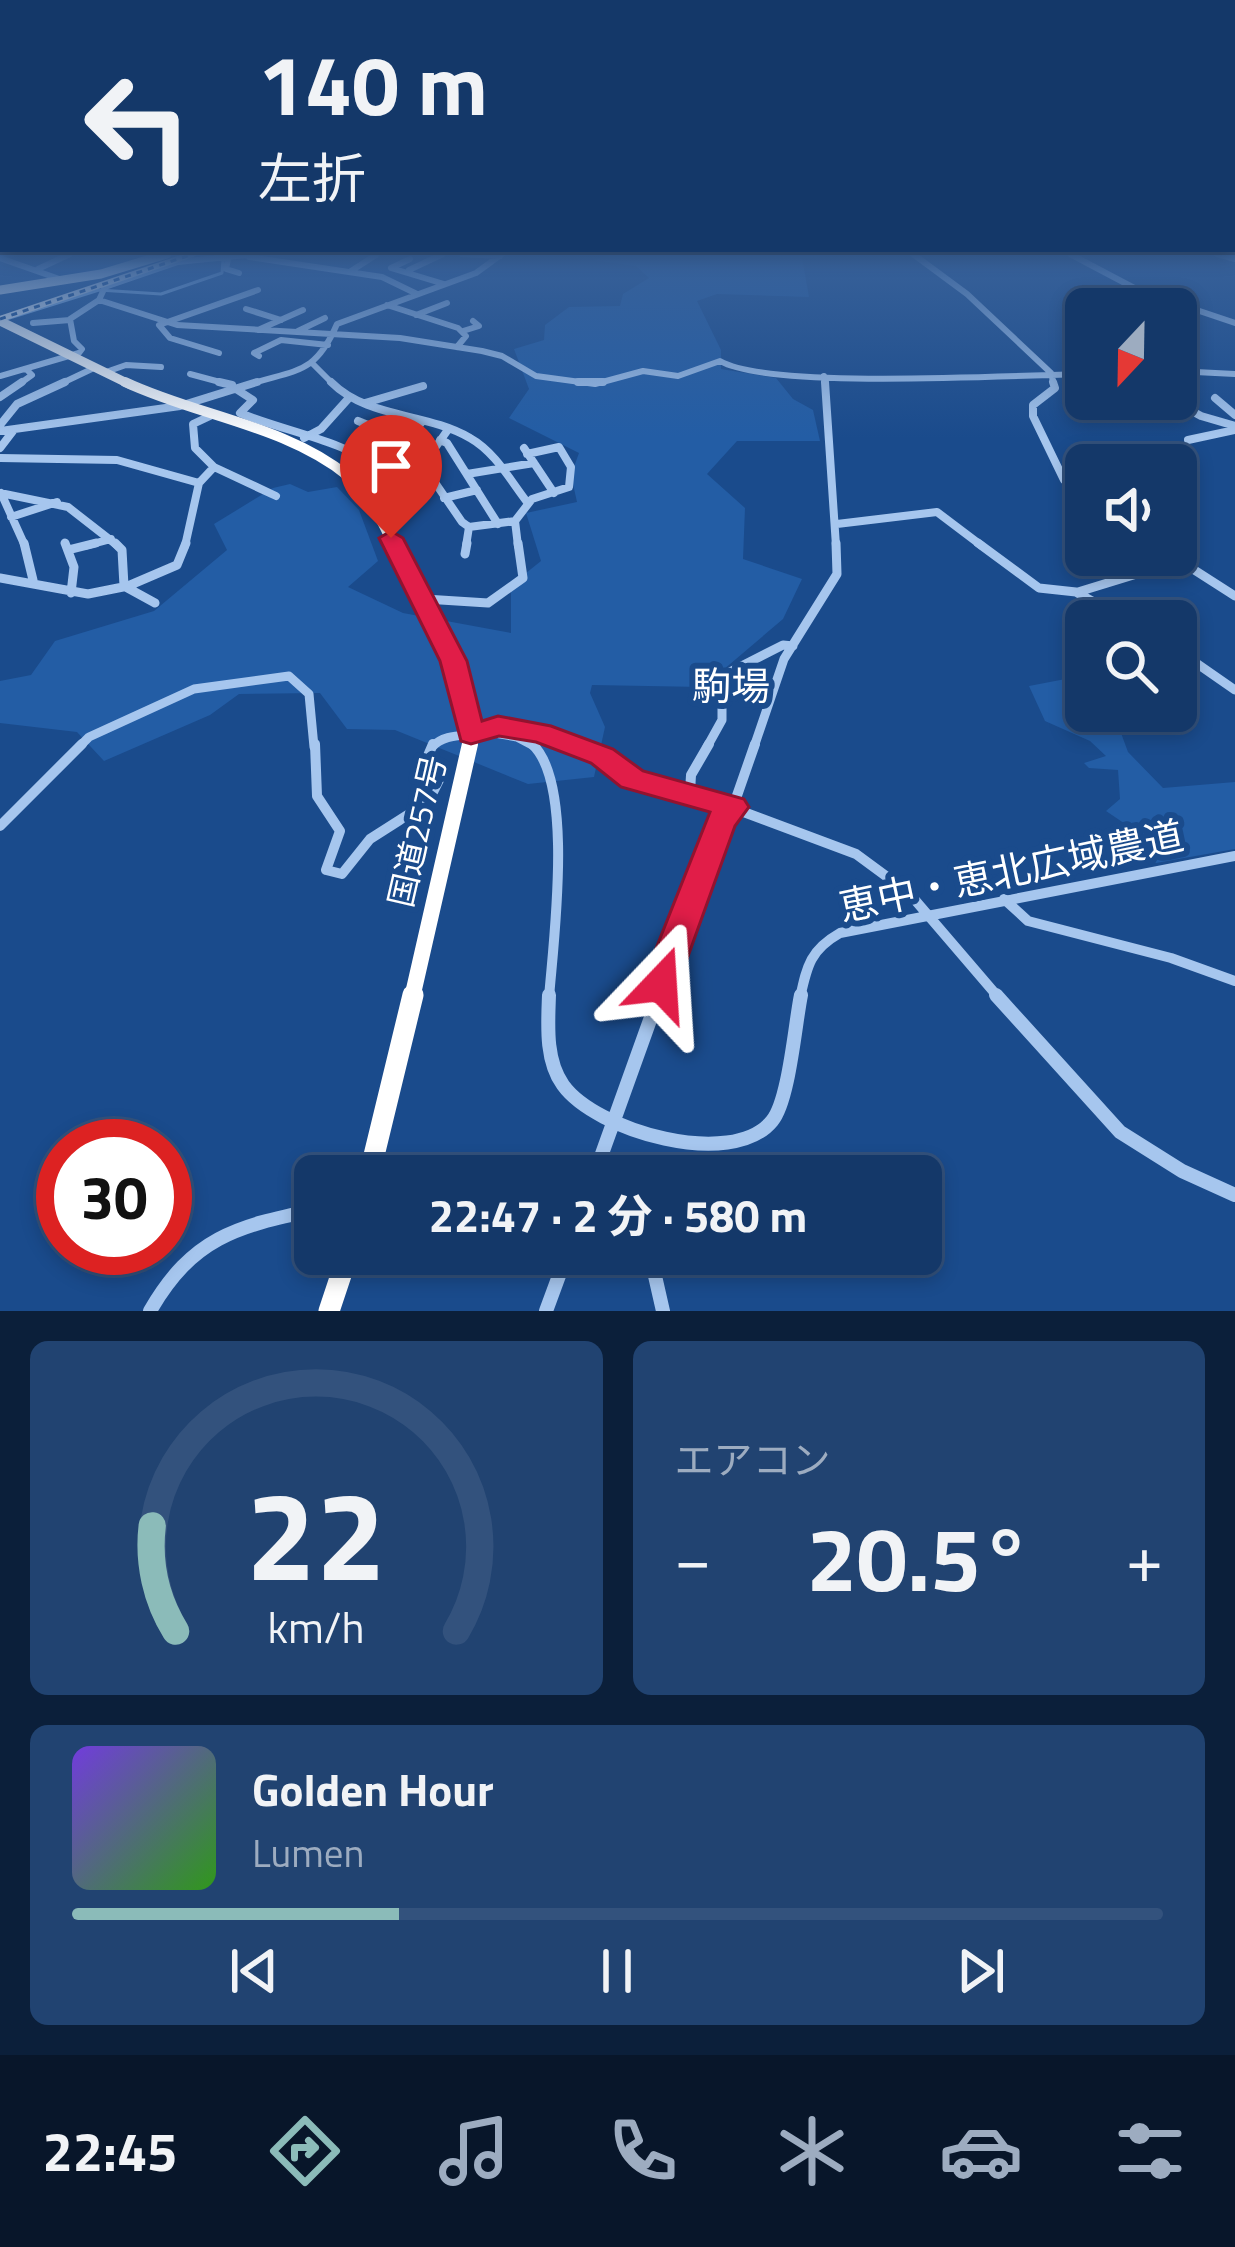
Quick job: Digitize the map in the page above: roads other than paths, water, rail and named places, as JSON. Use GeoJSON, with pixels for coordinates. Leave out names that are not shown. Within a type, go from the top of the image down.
{"type":"FeatureCollection","features":[{"type":"Feature","properties":{"kind":"highway","name":"国道257号"},"geometry":{"type":"LineString","coordinates":[[3,323],[180,406],[290,440],[350,477],[374,507],[453,661],[471,734],[468,769],[374,1155]]}},
{"type":"Feature","properties":{"kind":"highway"},"geometry":{"type":"LineString","coordinates":[[329,1311],[341,1275]]}},
{"type":"Feature","properties":{"kind":"street"},"geometry":{"type":"LineString","coordinates":[[33,323],[70,320],[76,315]]}},
{"type":"Feature","properties":{"kind":"street"},"geometry":{"type":"LineString","coordinates":[[148,315],[161,322],[457,347],[502,356],[536,376],[595,384],[643,371],[678,376],[720,361],[736,370],[824,376],[1065,373]]}},
{"type":"Feature","properties":{"kind":"street"},"geometry":{"type":"LineString","coordinates":[[161,322],[182,315]]}},
{"type":"Feature","properties":{"kind":"street"},"geometry":{"type":"LineString","coordinates":[[265,315],[280,320]]}},
{"type":"Feature","properties":{"kind":"street"},"geometry":{"type":"LineString","coordinates":[[258,330],[291,315]]}},
{"type":"Feature","properties":{"kind":"street"},"geometry":{"type":"LineString","coordinates":[[160,367],[101,369],[17,404],[4,412],[0,428],[180,406],[206,398],[235,385],[313,364],[337,324],[360,315]]}},
{"type":"Feature","properties":{"kind":"street"},"geometry":{"type":"LineString","coordinates":[[417,315],[463,331],[466,336],[457,347]]}},
{"type":"Feature","properties":{"kind":"street"},"geometry":{"type":"LineString","coordinates":[[989,315],[1052,373],[1055,388],[1034,405],[1033,416],[1065,481]]}},
{"type":"Feature","properties":{"kind":"street"},"geometry":{"type":"LineString","coordinates":[[293,333],[325,318]]}},
{"type":"Feature","properties":{"kind":"street"},"geometry":{"type":"LineString","coordinates":[[443,323],[458,318]]}},
{"type":"Feature","properties":{"kind":"street"},"geometry":{"type":"LineString","coordinates":[[0,376],[74,357],[82,349],[74,341],[70,320]]}},
{"type":"Feature","properties":{"kind":"street"},"geometry":{"type":"LineString","coordinates":[[463,331],[479,326],[473,321]]}},
{"type":"Feature","properties":{"kind":"street"},"geometry":{"type":"LineString","coordinates":[[161,322],[170,338],[219,353]]}},
{"type":"Feature","properties":{"kind":"street"},"geometry":{"type":"LineString","coordinates":[[257,340],[270,332]]}},
{"type":"Feature","properties":{"kind":"street"},"geometry":{"type":"LineString","coordinates":[[260,356],[254,353],[281,340],[328,345]]}},
{"type":"Feature","properties":{"kind":"street"},"geometry":{"type":"LineString","coordinates":[[313,364],[348,399],[421,422],[444,436],[498,524]]}},
{"type":"Feature","properties":{"kind":"street"},"geometry":{"type":"LineString","coordinates":[[0,397],[32,375],[26,369]]}},
{"type":"Feature","properties":{"kind":"street"},"geometry":{"type":"LineString","coordinates":[[1197,372],[1235,374]]}},
{"type":"Feature","properties":{"kind":"street"},"geometry":{"type":"LineString","coordinates":[[190,374],[235,385],[253,400],[240,413],[304,438],[353,449],[382,469]]}},
{"type":"Feature","properties":{"kind":"street"},"geometry":{"type":"LineString","coordinates":[[601,1155],[784,659],[834,582],[840,555],[824,376]]}},
{"type":"Feature","properties":{"kind":"street"},"geometry":{"type":"LineString","coordinates":[[363,404],[423,386]]}},
{"type":"Feature","properties":{"kind":"street"},"geometry":{"type":"LineString","coordinates":[[1215,398],[1235,414]]}},
{"type":"Feature","properties":{"kind":"street"},"geometry":{"type":"LineString","coordinates":[[304,438],[321,429],[348,399]]}},
{"type":"Feature","properties":{"kind":"street"},"geometry":{"type":"LineString","coordinates":[[358,421],[378,429],[394,414]]}},
{"type":"Feature","properties":{"kind":"street"},"geometry":{"type":"LineString","coordinates":[[1197,414],[1235,428]]}},
{"type":"Feature","properties":{"kind":"street"},"geometry":{"type":"LineString","coordinates":[[210,416],[193,424],[199,454],[214,467],[276,496]]}},
{"type":"Feature","properties":{"kind":"street"},"geometry":{"type":"LineString","coordinates":[[401,445],[421,422]]}},
{"type":"Feature","properties":{"kind":"street"},"geometry":{"type":"LineString","coordinates":[[0,448],[9,433],[23,427]]}},
{"type":"Feature","properties":{"kind":"street"},"geometry":{"type":"LineString","coordinates":[[1188,440],[1235,428]]}},
{"type":"Feature","properties":{"kind":"street"},"geometry":{"type":"LineString","coordinates":[[444,436],[469,436],[527,502]]}},
{"type":"Feature","properties":{"kind":"street"},"geometry":{"type":"LineString","coordinates":[[444,436],[423,465],[469,527],[465,554]]}},
{"type":"Feature","properties":{"kind":"street"},"geometry":{"type":"LineString","coordinates":[[424,599],[488,603],[523,578],[515,520],[527,502],[554,493],[569,487],[572,467],[559,447],[525,451],[554,493]]}},
{"type":"Feature","properties":{"kind":"street"},"geometry":{"type":"LineString","coordinates":[[0,458],[116,460],[199,483]]}},
{"type":"Feature","properties":{"kind":"street"},"geometry":{"type":"LineString","coordinates":[[467,474],[533,463]]}},
{"type":"Feature","properties":{"kind":"street"},"geometry":{"type":"LineString","coordinates":[[0,578],[33,580],[71,593],[124,586],[182,560],[199,483],[214,467]]}},
{"type":"Feature","properties":{"kind":"street"},"geometry":{"type":"LineString","coordinates":[[444,498],[477,490]]}},
{"type":"Feature","properties":{"kind":"street"},"geometry":{"type":"LineString","coordinates":[[33,580],[30,556],[1,493],[60,500],[111,539],[125,560],[124,586]]}},
{"type":"Feature","properties":{"kind":"street"},"geometry":{"type":"LineString","coordinates":[[11,517],[60,500]]}},
{"type":"Feature","properties":{"kind":"street"},"geometry":{"type":"LineString","coordinates":[[837,524],[937,512],[1039,588],[1076,592],[1129,576]]}},
{"type":"Feature","properties":{"kind":"street"},"geometry":{"type":"LineString","coordinates":[[469,527],[515,520]]}},
{"type":"Feature","properties":{"kind":"street"},"geometry":{"type":"LineString","coordinates":[[71,593],[74,567],[66,546],[111,539]]}},
{"type":"Feature","properties":{"kind":"street"},"geometry":{"type":"LineString","coordinates":[[1197,571],[1235,596]]}},
{"type":"Feature","properties":{"kind":"street"},"geometry":{"type":"LineString","coordinates":[[1218,584],[1235,580]]}},
{"type":"Feature","properties":{"kind":"street"},"geometry":{"type":"LineString","coordinates":[[124,586],[155,603]]}},
{"type":"Feature","properties":{"kind":"street"},"geometry":{"type":"LineString","coordinates":[[1076,592],[1090,600]]}},
{"type":"Feature","properties":{"kind":"street"},"geometry":{"type":"LineString","coordinates":[[690,792],[691,776],[722,720],[722,676],[783,645],[793,646]]}},
{"type":"Feature","properties":{"kind":"street"},"geometry":{"type":"LineString","coordinates":[[1197,664],[1235,690]]}},
{"type":"Feature","properties":{"kind":"street"},"geometry":{"type":"LineString","coordinates":[[0,826],[89,737],[194,689],[289,676],[301,680],[312,695],[314,787],[340,831],[326,870],[342,874],[370,839],[428,802],[440,778],[427,758],[434,742],[452,734],[490,732],[498,726],[541,733],[602,756],[632,779],[733,807],[856,854],[890,875],[1100,1113],[1142,1149],[1235,1195]]}},
{"type":"Feature","properties":{"kind":"street","name":"恵中・恵北広域農道"},"geometry":{"type":"LineString","coordinates":[[490,732],[526,740],[539,749],[545,764],[559,851],[549,1032],[552,1057],[567,1090],[613,1115],[695,1144],[723,1146],[748,1141],[765,1131],[784,1097],[808,958],[820,944],[840,933],[1235,856]]}},
{"type":"Feature","properties":{"kind":"street"},"geometry":{"type":"LineString","coordinates":[[1004,899],[1028,921],[1171,958],[1235,981]]}},
{"type":"Feature","properties":{"kind":"street"},"geometry":{"type":"LineString","coordinates":[[150,1311],[170,1272],[208,1241],[252,1222],[294,1214]]}},
{"type":"Feature","properties":{"kind":"street"},"geometry":{"type":"LineString","coordinates":[[546,1311],[559,1275]]}},
{"type":"Feature","properties":{"kind":"street"},"geometry":{"type":"LineString","coordinates":[[655,1275],[663,1311]]}},
{"type":"Feature","properties":{"kind":"waterway"},"geometry":{"type":"LineString","coordinates":[[3,320],[18,315]]}},
{"type":"Feature","properties":{"kind":"railway"},"geometry":{"type":"LineString","coordinates":[[0,319],[11,315]]}},
{"type":"Feature","properties":{"kind":"district","name":"駒場"},"geometry":{"type":"Point","coordinates":[731,686]}}]}
